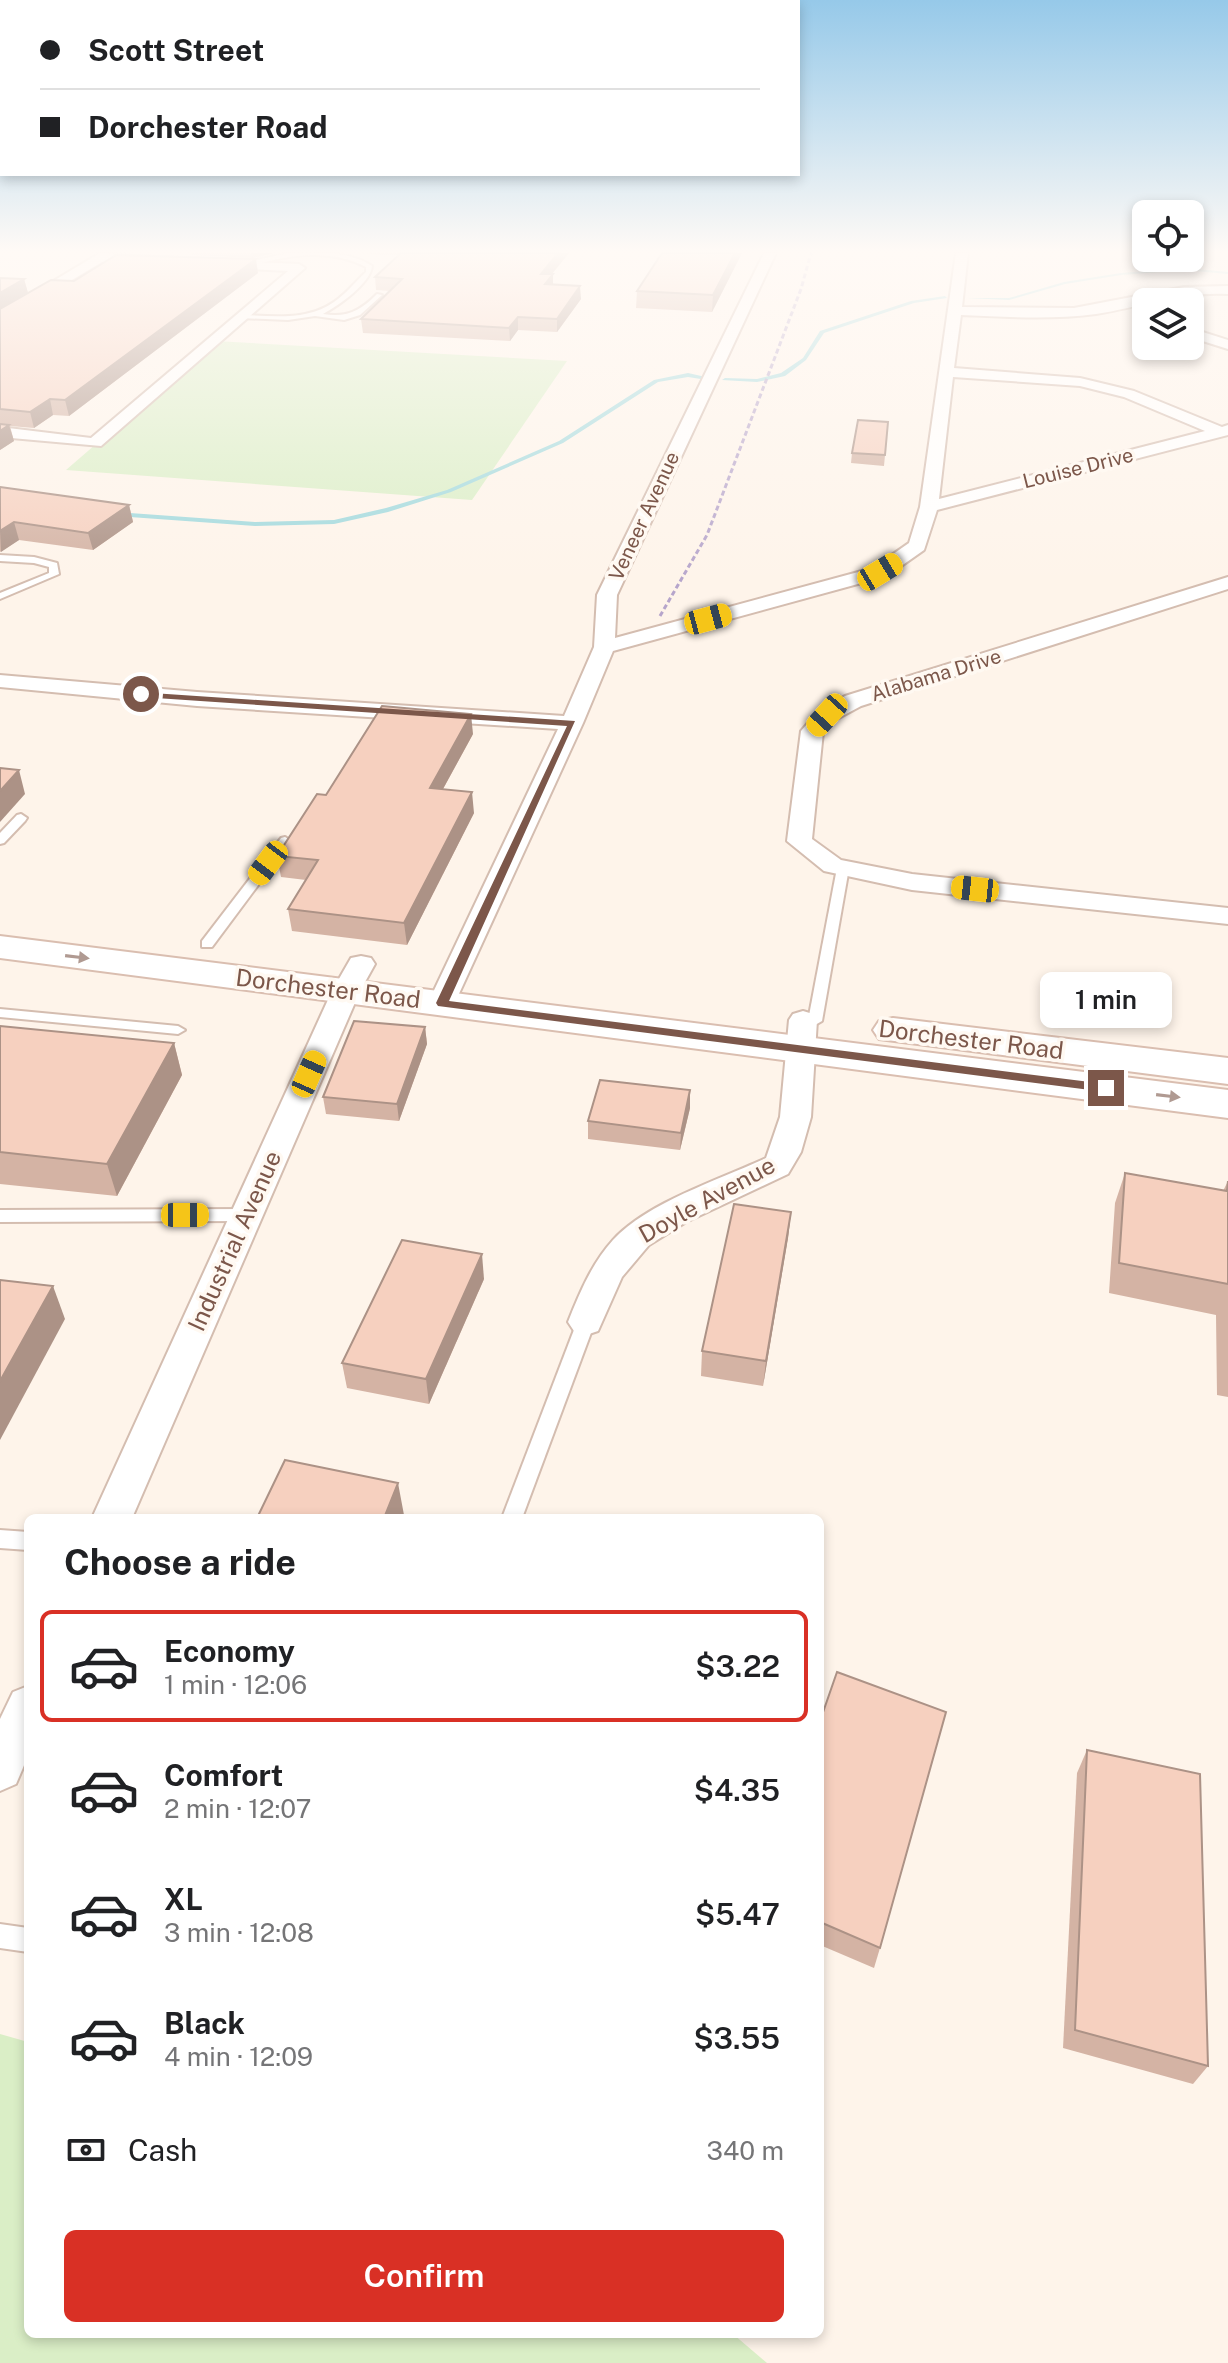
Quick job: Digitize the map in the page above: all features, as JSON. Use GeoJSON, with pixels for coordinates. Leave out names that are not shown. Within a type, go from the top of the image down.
{"type":"FeatureCollection","features":[{"type":"Feature","properties":{"kind":"main road","name":"Dorchester Road"},"geometry":{"type":"LineString","coordinates":[[0,918],[207,944],[353,978]]}},
{"type":"Feature","properties":{"kind":"main road","name":"Dorchester Road"},"geometry":{"type":"LineString","coordinates":[[0,947],[353,978],[806,1030],[1228,1071]]}},
{"type":"Feature","properties":{"kind":"main road","name":"Dorchester Road"},"geometry":{"type":"LineString","coordinates":[[806,1030],[1228,1104]]}},
{"type":"Feature","properties":{"kind":"street"},"geometry":{"type":"LineString","coordinates":[[0,432],[95,443],[188,363]]}},
{"type":"Feature","properties":{"kind":"street","name":"Veneer Avenue"},"geometry":{"type":"LineString","coordinates":[[448,990],[604,647],[607,595],[717,363]]}},
{"type":"Feature","properties":{"kind":"street"},"geometry":{"type":"LineString","coordinates":[[604,647],[880,572],[917,546],[929,507],[946,363]]}},
{"type":"Feature","properties":{"kind":"street"},"geometry":{"type":"LineString","coordinates":[[945,372],[1091,384],[1129,394],[1224,431]]}},
{"type":"Feature","properties":{"kind":"street","name":"Louise Drive"},"geometry":{"type":"LineString","coordinates":[[929,507],[1224,431]]}},
{"type":"Feature","properties":{"kind":"street","name":"Alabama Drive"},"geometry":{"type":"LineString","coordinates":[[1228,583],[853,701],[827,715],[812,731],[799,841],[833,866],[912,882],[1228,916]]}},
{"type":"Feature","properties":{"kind":"street"},"geometry":{"type":"LineString","coordinates":[[0,681],[197,699],[572,723]]}},
{"type":"Feature","properties":{"kind":"street","name":"Industrial Avenue"},"geometry":{"type":"LineString","coordinates":[[114,1514],[353,978]]}},
{"type":"Feature","properties":{"kind":"street","name":"Doyle Avenue"},"geometry":{"type":"LineString","coordinates":[[586,1322],[603,1277],[627,1245],[647,1230],[777,1166],[788,1154],[794,1133],[806,1030]]}},
{"type":"Feature","properties":{"kind":"street"},"geometry":{"type":"LineString","coordinates":[[0,1769],[24,1715]]}},
{"type":"Feature","properties":{"kind":"lane"},"geometry":{"type":"LineString","coordinates":[[0,558],[54,565],[54,574],[0,596]]}},
{"type":"Feature","properties":{"kind":"lane"},"geometry":{"type":"LineString","coordinates":[[0,840],[21,818]]}},
{"type":"Feature","properties":{"kind":"lane"},"geometry":{"type":"LineString","coordinates":[[207,944],[285,841]]}},
{"type":"Feature","properties":{"kind":"lane"},"geometry":{"type":"LineString","coordinates":[[806,1030],[843,868]]}},
{"type":"Feature","properties":{"kind":"lane"},"geometry":{"type":"LineString","coordinates":[[0,1013],[178,1030]]}},
{"type":"Feature","properties":{"kind":"lane"},"geometry":{"type":"LineString","coordinates":[[0,1216],[247,1215]]}},
{"type":"Feature","properties":{"kind":"lane"},"geometry":{"type":"LineString","coordinates":[[514,1514],[586,1322]]}},
{"type":"Feature","properties":{"kind":"lane"},"geometry":{"type":"LineString","coordinates":[[0,1539],[24,1541]]}},
{"type":"Feature","properties":{"kind":"lane"},"geometry":{"type":"LineString","coordinates":[[0,1936],[24,1939]]}},
{"type":"Feature","properties":{"kind":"green space"},"geometry":{"type":"Polygon","coordinates":[[[189,363],[565,363],[472,500],[66,470],[189,363]]]}},
{"type":"Feature","properties":{"kind":"green space"},"geometry":{"type":"Polygon","coordinates":[[[0,2034],[24,2041],[24,2338],[738,2338],[767,2363],[0,2363],[0,2034]]]}},
{"type":"Feature","properties":{"kind":"building"},"geometry":{"type":"Polygon","coordinates":[[[0,363],[115,363],[65,400],[50,399],[30,412],[0,409],[0,363]]]}},
{"type":"Feature","properties":{"kind":"building"},"geometry":{"type":"Polygon","coordinates":[[[858,420],[888,422],[885,455],[852,453],[858,420]]]}},
{"type":"Feature","properties":{"kind":"building"},"geometry":{"type":"Polygon","coordinates":[[[0,487],[129,505],[88,533],[14,522],[0,531],[0,487]]]}},
{"type":"Feature","properties":{"kind":"building"},"geometry":{"type":"Polygon","coordinates":[[[382,706],[471,714],[430,788],[472,792],[404,923],[288,909],[318,860],[277,856],[317,794],[326,795],[382,706]]]}},
{"type":"Feature","properties":{"kind":"building"},"geometry":{"type":"Polygon","coordinates":[[[0,768],[19,770],[0,791],[0,768]]]}},
{"type":"Feature","properties":{"kind":"building"},"geometry":{"type":"Polygon","coordinates":[[[354,1021],[425,1027],[397,1104],[323,1097],[354,1021]]]}},
{"type":"Feature","properties":{"kind":"building"},"geometry":{"type":"Polygon","coordinates":[[[0,1026],[174,1043],[107,1164],[0,1152],[0,1026]]]}},
{"type":"Feature","properties":{"kind":"building"},"geometry":{"type":"Polygon","coordinates":[[[600,1080],[690,1090],[681,1133],[588,1121],[600,1080]]]}},
{"type":"Feature","properties":{"kind":"building"},"geometry":{"type":"Polygon","coordinates":[[[1125,1173],[1227,1191],[1228,1181],[1228,1284],[1119,1263],[1125,1173]]]}},
{"type":"Feature","properties":{"kind":"building"},"geometry":{"type":"Polygon","coordinates":[[[734,1204],[791,1212],[766,1361],[702,1351],[734,1204]]]}},
{"type":"Feature","properties":{"kind":"building"},"geometry":{"type":"Polygon","coordinates":[[[402,1240],[482,1254],[426,1379],[342,1363],[402,1240]]]}},
{"type":"Feature","properties":{"kind":"building"},"geometry":{"type":"Polygon","coordinates":[[[0,1280],[53,1286],[0,1381],[0,1280]]]}},
{"type":"Feature","properties":{"kind":"building"},"geometry":{"type":"Polygon","coordinates":[[[285,1460],[398,1483],[386,1514],[259,1514],[285,1460]]]}},
{"type":"Feature","properties":{"kind":"building"},"geometry":{"type":"Polygon","coordinates":[[[837,1672],[946,1712],[880,1948],[824,1924],[824,1709],[837,1672]]]}},
{"type":"Feature","properties":{"kind":"building"},"geometry":{"type":"Polygon","coordinates":[[[1087,1750],[1200,1774],[1208,2066],[1075,2030],[1087,1750]]]}},
{"type":"Feature","properties":{"kind":"waterway"},"geometry":{"type":"LineString","coordinates":[[725,380],[770,379],[799,363]]}},
{"type":"Feature","properties":{"kind":"waterway"},"geometry":{"type":"LineString","coordinates":[[116,514],[255,524],[334,522],[388,510],[449,491],[561,442],[656,381],[688,375],[707,378]]}},
{"type":"Feature","properties":{"kind":"railway"},"geometry":{"type":"LineString","coordinates":[[660,616],[707,535],[773,363]]}},
{"type":"Feature","properties":{"kind":"route"},"geometry":{"type":"LineString","coordinates":[[141,694],[572,723],[442,1003],[1106,1088]]}}]}
